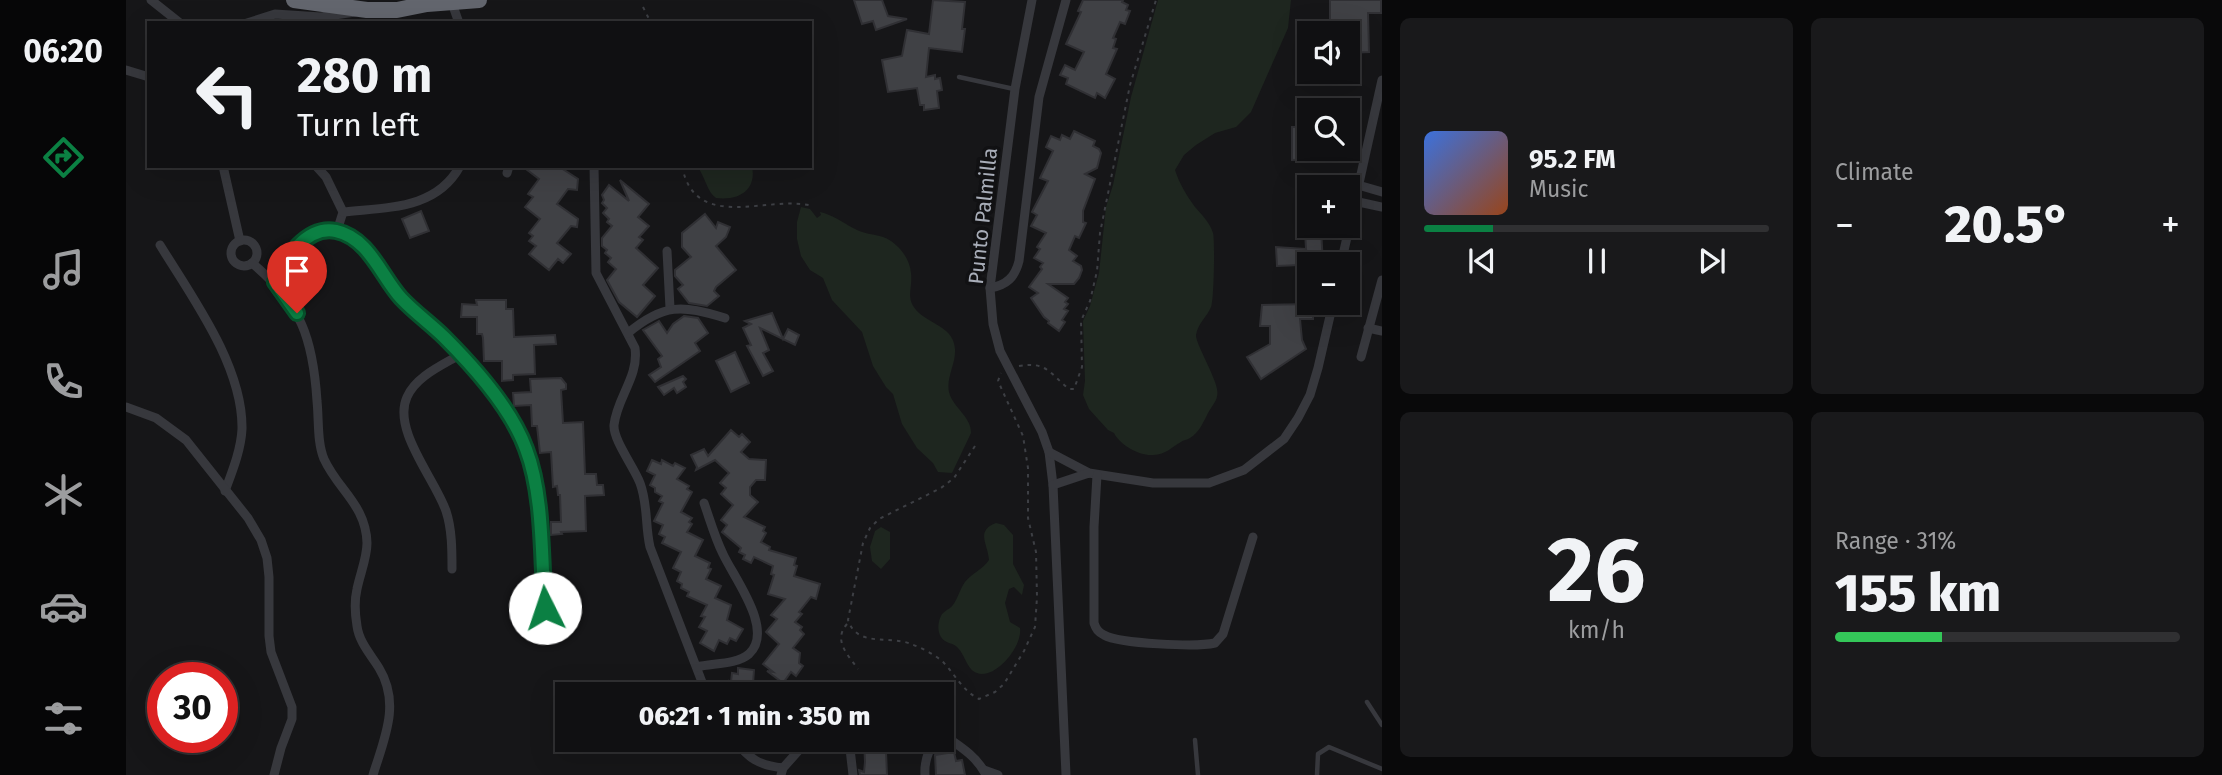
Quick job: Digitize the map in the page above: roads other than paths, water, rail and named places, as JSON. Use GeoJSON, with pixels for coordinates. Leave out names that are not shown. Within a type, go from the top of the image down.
{"type":"FeatureCollection","features":[{"type":"Feature","properties":{"kind":"highway"},"geometry":{"type":"LineString","coordinates":[[294,0],[367,10],[397,10],[427,4],[479,0]]}},
{"type":"Feature","properties":{"kind":"street"},"geometry":{"type":"LineString","coordinates":[[152,0],[178,21]]}},
{"type":"Feature","properties":{"kind":"street","name":"Punto Palmilla"},"geometry":{"type":"LineString","coordinates":[[1032,0],[1014,89],[990,288],[993,324],[1008,368],[1029,404],[1049,452],[1066,773]]}},
{"type":"Feature","properties":{"kind":"street"},"geometry":{"type":"LineString","coordinates":[[990,288],[1002,286],[1017,270],[1039,97],[1066,0]]}},
{"type":"Feature","properties":{"kind":"street"},"geometry":{"type":"LineString","coordinates":[[452,3],[458,21]]}},
{"type":"Feature","properties":{"kind":"street"},"geometry":{"type":"LineString","coordinates":[[253,21],[275,14],[321,17],[367,10]]}},
{"type":"Feature","properties":{"kind":"street"},"geometry":{"type":"LineString","coordinates":[[126,70],[147,76]]}},
{"type":"Feature","properties":{"kind":"street"},"geometry":{"type":"LineString","coordinates":[[1360,176],[1382,80]]}},
{"type":"Feature","properties":{"kind":"street"},"geometry":{"type":"LineString","coordinates":[[223,168],[240,241]]}},
{"type":"Feature","properties":{"kind":"street"},"geometry":{"type":"LineString","coordinates":[[318,168],[330,184],[343,212],[337,231]]}},
{"type":"Feature","properties":{"kind":"street"},"geometry":{"type":"LineString","coordinates":[[343,212],[425,200],[443,189],[459,168]]}},
{"type":"Feature","properties":{"kind":"street"},"geometry":{"type":"LineString","coordinates":[[594,168],[596,273],[628,332],[635,348],[637,362],[616,414],[614,428],[634,468],[646,501],[646,531],[650,547],[702,682]]}},
{"type":"Feature","properties":{"kind":"street"},"geometry":{"type":"LineString","coordinates":[[1360,186],[1382,192]]}},
{"type":"Feature","properties":{"kind":"street"},"geometry":{"type":"LineString","coordinates":[[1360,202],[1382,206]]}},
{"type":"Feature","properties":{"kind":"street"},"geometry":{"type":"LineString","coordinates":[[275,282],[280,268],[302,243],[322,231],[337,231],[364,247],[402,299],[461,354],[513,422],[526,449],[537,497],[548,637]]}},
{"type":"Feature","properties":{"kind":"street"},"geometry":{"type":"LineString","coordinates":[[240,241],[249,241],[256,246],[257,255],[253,263],[244,265],[233,259],[233,246],[240,241]]}},
{"type":"Feature","properties":{"kind":"street"},"geometry":{"type":"LineString","coordinates":[[160,245],[215,336],[237,392],[242,430],[234,467],[225,491]]}},
{"type":"Feature","properties":{"kind":"street"},"geometry":{"type":"LineString","coordinates":[[667,251],[670,308]]}},
{"type":"Feature","properties":{"kind":"street"},"geometry":{"type":"LineString","coordinates":[[253,263],[275,282],[297,313],[307,335],[316,378],[320,440],[324,458],[353,499],[363,521],[367,544],[356,591],[357,631],[381,671],[391,705],[389,728],[373,775]]}},
{"type":"Feature","properties":{"kind":"street"},"geometry":{"type":"LineString","coordinates":[[1362,357],[1382,280]]}},
{"type":"Feature","properties":{"kind":"street"},"geometry":{"type":"LineString","coordinates":[[628,332],[653,315],[670,308],[704,312],[725,318]]}},
{"type":"Feature","properties":{"kind":"street"},"geometry":{"type":"LineString","coordinates":[[1049,452],[1093,474],[1153,483],[1194,484],[1224,478],[1244,470],[1284,439],[1310,395],[1330,315]]}},
{"type":"Feature","properties":{"kind":"street"},"geometry":{"type":"LineString","coordinates":[[1368,328],[1382,331]]}},
{"type":"Feature","properties":{"kind":"street"},"geometry":{"type":"LineString","coordinates":[[452,569],[450,527],[445,510],[411,443],[405,426],[404,409],[407,396],[425,376],[461,354]]}},
{"type":"Feature","properties":{"kind":"street"},"geometry":{"type":"LineString","coordinates":[[126,407],[156,418],[186,440],[248,518],[261,540],[268,558],[271,652],[292,707],[292,719],[274,775]]}},
{"type":"Feature","properties":{"kind":"street"},"geometry":{"type":"LineString","coordinates":[[1052,485],[1093,474]]}},
{"type":"Feature","properties":{"kind":"street"},"geometry":{"type":"LineString","coordinates":[[1093,474],[1094,622],[1096,630],[1105,636],[1133,641],[1215,643],[1223,634],[1253,537]]}},
{"type":"Feature","properties":{"kind":"street"},"geometry":{"type":"LineString","coordinates":[[696,667],[741,659],[750,653],[757,638],[755,618],[750,605],[725,557],[704,503]]}},
{"type":"Feature","properties":{"kind":"street"},"geometry":{"type":"LineString","coordinates":[[954,742],[985,772],[998,775]]}},
{"type":"Feature","properties":{"kind":"street"},"geometry":{"type":"LineString","coordinates":[[745,752],[765,766],[782,772],[798,752]]}},
{"type":"Feature","properties":{"kind":"street"},"geometry":{"type":"LineString","coordinates":[[850,752],[853,775]]}},
{"type":"Feature","properties":{"kind":"street"},"geometry":{"type":"LineString","coordinates":[[925,775],[924,765],[928,752]]}},
{"type":"Feature","properties":{"kind":"lane"},"geometry":{"type":"LineString","coordinates":[[959,77],[1014,89]]}},
{"type":"Feature","properties":{"kind":"lane"},"geometry":{"type":"LineString","coordinates":[[1367,702],[1382,725]]}},
{"type":"Feature","properties":{"kind":"lane"},"geometry":{"type":"LineString","coordinates":[[1195,740],[1198,775]]}},
{"type":"Feature","properties":{"kind":"lane"},"geometry":{"type":"LineString","coordinates":[[1317,775],[1318,754],[1329,747],[1382,769]]}}]}
